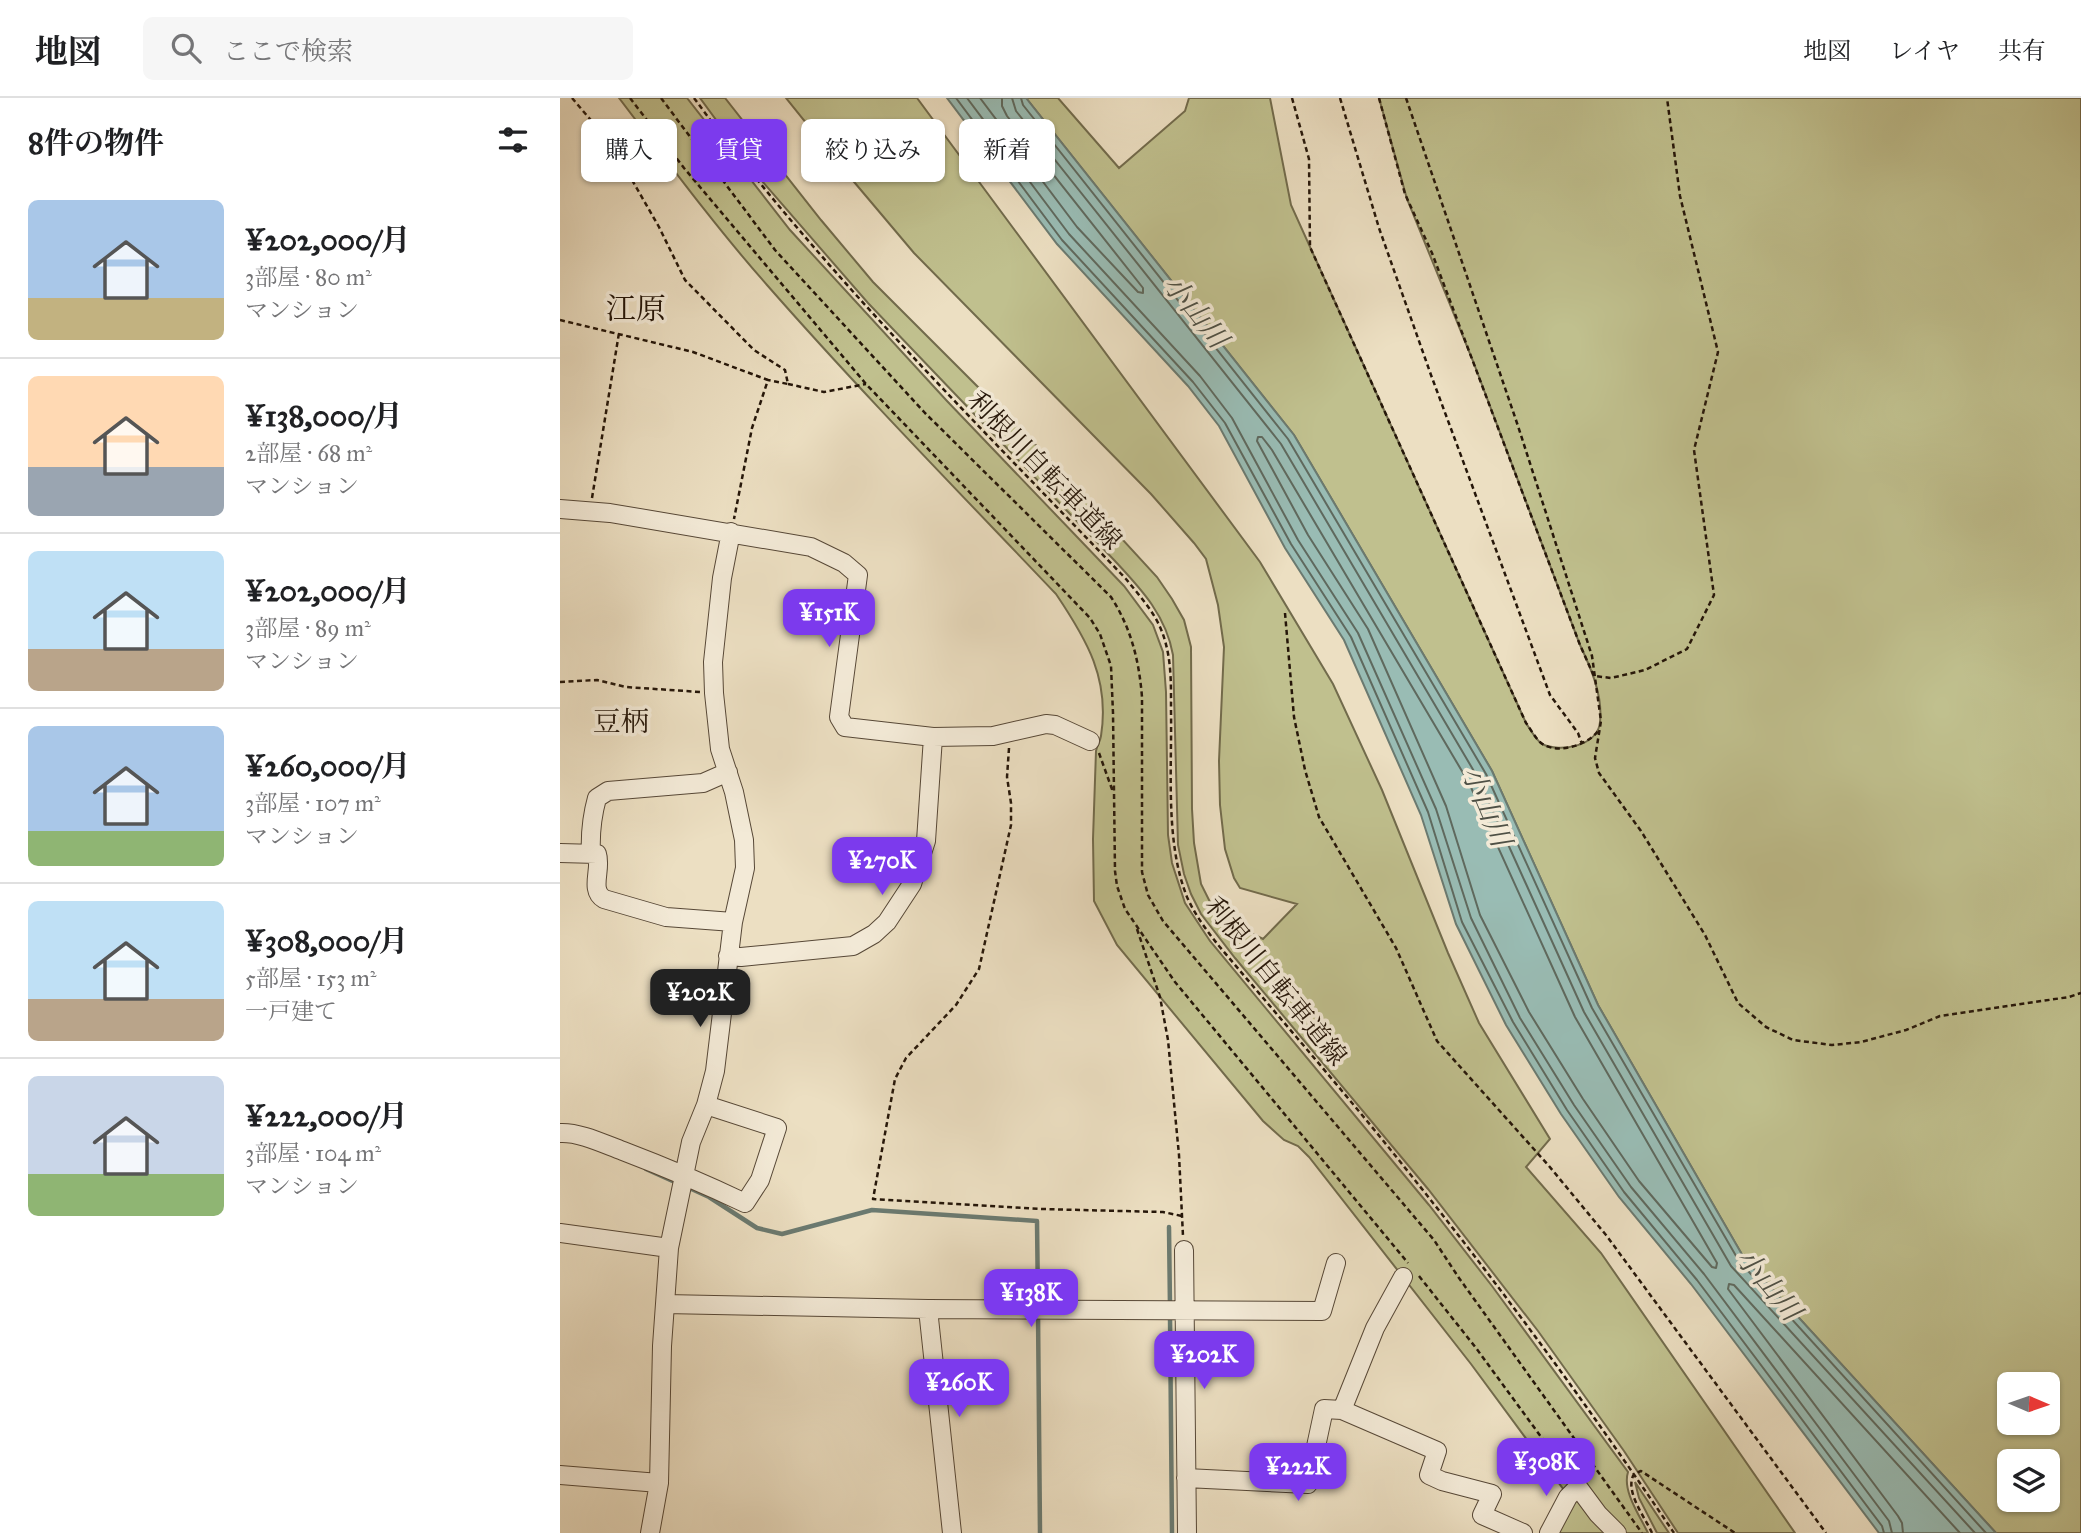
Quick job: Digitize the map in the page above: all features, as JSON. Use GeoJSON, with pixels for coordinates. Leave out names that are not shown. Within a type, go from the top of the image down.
{"type":"FeatureCollection","features":[{"type":"Feature","properties":{"kind":"street"},"geometry":{"type":"LineString","coordinates":[[560,509],[731,532],[811,547],[844,563],[858,575],[839,717],[845,727],[933,737],[993,736],[1046,724],[1055,725],[1090,741]]}},
{"type":"Feature","properties":{"kind":"street"},"geometry":{"type":"LineString","coordinates":[[650,1533],[659,1483],[669,1248],[691,1142],[706,1105],[715,1070],[733,922],[745,868],[744,840],[734,792],[720,749],[714,693],[713,662],[722,578],[731,532]]}},
{"type":"Feature","properties":{"kind":"street"},"geometry":{"type":"LineString","coordinates":[[728,956],[853,946],[887,922],[912,884],[926,841],[933,737]]}},
{"type":"Feature","properties":{"kind":"street"},"geometry":{"type":"LineString","coordinates":[[591,853],[592,815],[597,797],[608,791],[704,783],[728,772]]}},
{"type":"Feature","properties":{"kind":"street"},"geometry":{"type":"LineString","coordinates":[[560,853],[597,854],[599,859],[596,889],[604,899],[666,917],[733,922]]}},
{"type":"Feature","properties":{"kind":"street"},"geometry":{"type":"LineString","coordinates":[[560,1133],[604,1144],[685,1175],[745,1203],[760,1180],[777,1128],[706,1105]]}},
{"type":"Feature","properties":{"kind":"street"},"geometry":{"type":"LineString","coordinates":[[560,1233],[669,1248]]}},
{"type":"Feature","properties":{"kind":"street"},"geometry":{"type":"LineString","coordinates":[[1184,1250],[1187,1533]]}},
{"type":"Feature","properties":{"kind":"street"},"geometry":{"type":"LineString","coordinates":[[665,1304],[928,1309],[1322,1311],[1336,1263]]}},
{"type":"Feature","properties":{"kind":"street"},"geometry":{"type":"LineString","coordinates":[[1186,1478],[1308,1484],[1333,1409],[1375,1328],[1411,1274]]}},
{"type":"Feature","properties":{"kind":"street"},"geometry":{"type":"LineString","coordinates":[[928,1309],[952,1533]]}},
{"type":"Feature","properties":{"kind":"street"},"geometry":{"type":"LineString","coordinates":[[1333,1409],[1437,1451],[1429,1475],[1492,1494],[1482,1515],[1523,1533]]}},
{"type":"Feature","properties":{"kind":"street"},"geometry":{"type":"LineString","coordinates":[[560,1475],[659,1483]]}},
{"type":"Feature","properties":{"kind":"street"},"geometry":{"type":"LineString","coordinates":[[1549,1533],[1568,1497],[1578,1487],[1598,1514],[1617,1533]]}},
{"type":"Feature","properties":{"kind":"path"},"geometry":{"type":"LineString","coordinates":[[572,98],[612,145],[659,227],[685,280],[754,350],[785,370],[788,384]]}},
{"type":"Feature","properties":{"kind":"path"},"geometry":{"type":"LineString","coordinates":[[630,98],[684,168],[866,384],[1074,600],[1095,626],[1111,666],[1115,871],[1125,909],[1175,982],[1411,1274],[1476,1348],[1578,1487]]}},
{"type":"Feature","properties":{"kind":"path"},"geometry":{"type":"LineString","coordinates":[[661,98],[775,250],[925,413],[1111,597],[1124,617],[1140,668],[1142,872],[1148,895],[1163,921],[1434,1240],[1642,1533]]}},
{"type":"Feature","properties":{"kind":"path","name":"利根川自転車道線"},"geometry":{"type":"LineString","coordinates":[[694,98],[778,206],[870,312],[1142,597],[1160,627],[1169,655],[1173,831],[1178,868],[1197,915],[1219,946],[1409,1172],[1470,1250],[1674,1533]]}},
{"type":"Feature","properties":{"kind":"path"},"geometry":{"type":"LineString","coordinates":[[1292,98],[1309,159],[1310,247],[1526,723],[1540,743],[1556,748],[1582,744],[1598,730]]}},
{"type":"Feature","properties":{"kind":"path"},"geometry":{"type":"LineString","coordinates":[[1340,98],[1379,228],[1435,388],[1550,695],[1578,733],[1582,744]]}},
{"type":"Feature","properties":{"kind":"path"},"geometry":{"type":"LineString","coordinates":[[1379,98],[1405,194],[1432,253],[1594,676]]}},
{"type":"Feature","properties":{"kind":"path"},"geometry":{"type":"LineString","coordinates":[[1406,98],[1522,439],[1592,656],[1601,721],[1595,758],[1599,773],[1641,831],[1698,924],[1738,1003],[1766,1027],[1793,1040],[1832,1045],[1861,1042],[1906,1030],[1940,1016],[2081,993]]}},
{"type":"Feature","properties":{"kind":"path"},"geometry":{"type":"LineString","coordinates":[[1594,676],[1611,678],[1645,670],[1687,649],[1714,595],[1694,450],[1718,352],[1680,196],[1667,98]]}},
{"type":"Feature","properties":{"kind":"path"},"geometry":{"type":"LineString","coordinates":[[560,320],[693,352],[768,380],[824,392],[866,384]]}},
{"type":"Feature","properties":{"kind":"path"},"geometry":{"type":"LineString","coordinates":[[589,511],[619,333]]}},
{"type":"Feature","properties":{"kind":"path"},"geometry":{"type":"LineString","coordinates":[[731,532],[752,428],[768,380]]}},
{"type":"Feature","properties":{"kind":"path"},"geometry":{"type":"LineString","coordinates":[[1285,614],[1294,717],[1305,770],[1320,817],[1396,948],[1437,1041],[1549,1166],[1606,1235],[1826,1533]]}},
{"type":"Feature","properties":{"kind":"path"},"geometry":{"type":"LineString","coordinates":[[560,682],[597,680],[626,687],[714,693]]}},
{"type":"Feature","properties":{"kind":"path"},"geometry":{"type":"LineString","coordinates":[[1009,733],[1007,777],[1012,803],[1011,825],[979,969],[956,1005],[906,1058],[895,1079],[873,1199],[1041,1209],[1163,1212],[1182,1216]]}},
{"type":"Feature","properties":{"kind":"path"},"geometry":{"type":"LineString","coordinates":[[1090,741],[1099,753],[1115,796]]}},
{"type":"Feature","properties":{"kind":"path"},"geometry":{"type":"LineString","coordinates":[[1137,926],[1160,997],[1168,1041],[1179,1155],[1184,1250]]}},
{"type":"Feature","properties":{"kind":"path"},"geometry":{"type":"LineString","coordinates":[[1653,1533],[1631,1490],[1631,1479],[1641,1471],[1735,1533]]}},
{"type":"Feature","properties":{"kind":"green space"},"geometry":{"type":"Polygon","coordinates":[[[619,98],[687,98],[703,119],[691,119],[691,182],[753,182],[790,230],[947,401],[1124,586],[1153,625],[1163,652],[1166,692],[1168,835],[1172,863],[1185,903],[1210,941],[1429,1205],[1492,1286],[1628,1472],[1627,1487],[1648,1533],[1623,1533],[1578,1480],[1572,1479],[1564,1490],[1471,1364],[1309,1157],[1263,1121],[1117,945],[1094,901],[1096,751],[1101,736],[1102,696],[1094,661],[1077,628],[1056,594],[802,325],[710,216],[677,173],[677,119],[635,119],[619,98]]]}},
{"type":"Feature","properties":{"kind":"green space"},"geometry":{"type":"Polygon","coordinates":[[[700,98],[725,98],[742,119],[715,119],[700,98]]]}},
{"type":"Feature","properties":{"kind":"green space"},"geometry":{"type":"Polygon","coordinates":[[[786,98],[917,98],[933,119],[803,119],[786,98]]]}},
{"type":"Feature","properties":{"kind":"green space"},"geometry":{"type":"Polygon","coordinates":[[[1026,98],[1058,98],[1119,168],[1185,111],[1189,98],[1270,98],[1291,205],[1526,723],[1542,744],[1558,748],[1586,742],[1598,730],[1600,702],[1595,682],[1473,361],[1407,199],[1379,98],[2081,98],[2081,1533],[1996,1533],[1744,1258],[1598,1005],[1492,771],[1294,435],[1055,134],[1055,119],[1043,119],[1026,98]]]}},
{"type":"Feature","properties":{"kind":"green space"},"geometry":{"type":"Polygon","coordinates":[[[945,136],[959,155],[959,182],[979,182],[1260,562],[1333,684],[1382,790],[1479,1023],[1550,1139],[1526,1167],[1601,1253],[1795,1533],[1678,1533],[1624,1451],[1538,1331],[1428,1189],[1201,914],[1184,874],[1178,845],[1173,655],[1165,627],[1151,603],[1115,561],[868,303],[763,182],[787,182],[787,177],[873,282],[1032,441],[1157,577],[1172,599],[1184,620],[1191,647],[1192,809],[1201,884],[1217,916],[1263,939],[1297,904],[1240,888],[1225,849],[1219,761],[1224,647],[1218,605],[1206,559],[1151,494],[914,253],[854,182],[945,182],[945,136]]]}},
{"type":"Feature","properties":{"kind":"green space"},"geometry":{"type":"Polygon","coordinates":[[[1635,1482],[1669,1533],[1657,1533],[1639,1498],[1635,1482]]]}},
{"type":"Feature","properties":{"kind":"green space"},"geometry":{"type":"Polygon","coordinates":[[[1576,1497],[1610,1533],[1553,1533],[1576,1497]]]}},
{"type":"Feature","properties":{"kind":"water"},"geometry":{"type":"Polygon","coordinates":[[[947,98],[1026,98],[1043,119],[963,119],[947,98]]]}},
{"type":"Feature","properties":{"kind":"water","name":"小山川"},"geometry":{"type":"Polygon","coordinates":[[[1055,134],[1294,435],[1492,771],[1598,1005],[1744,1258],[1996,1533],[1879,1533],[1691,1284],[1619,1197],[1561,1114],[1506,1025],[1456,924],[1421,815],[1344,640],[1285,548],[1219,426],[1188,386],[1057,244],[1010,182],[1055,182],[1055,134]]]}},
{"type":"Feature","properties":{"kind":"waterway"},"geometry":{"type":"LineString","coordinates":[[646,1169],[677,1183]]}},
{"type":"Feature","properties":{"kind":"waterway"},"geometry":{"type":"LineString","coordinates":[[685,1186],[709,1197],[757,1228],[782,1234],[872,1210],[1037,1221],[1038,1303]]}},
{"type":"Feature","properties":{"kind":"waterway"},"geometry":{"type":"LineString","coordinates":[[1169,1227],[1170,1307]]}},
{"type":"Feature","properties":{"kind":"waterway"},"geometry":{"type":"LineString","coordinates":[[1038,1312],[1040,1533]]}},
{"type":"Feature","properties":{"kind":"waterway"},"geometry":{"type":"LineString","coordinates":[[1170,1316],[1172,1533]]}},
{"type":"Feature","properties":{"kind":"district","name":"江原"},"geometry":{"type":"Point","coordinates":[636,309]}},
{"type":"Feature","properties":{"kind":"district","name":"豆柄"},"geometry":{"type":"Point","coordinates":[621,721]}}]}
